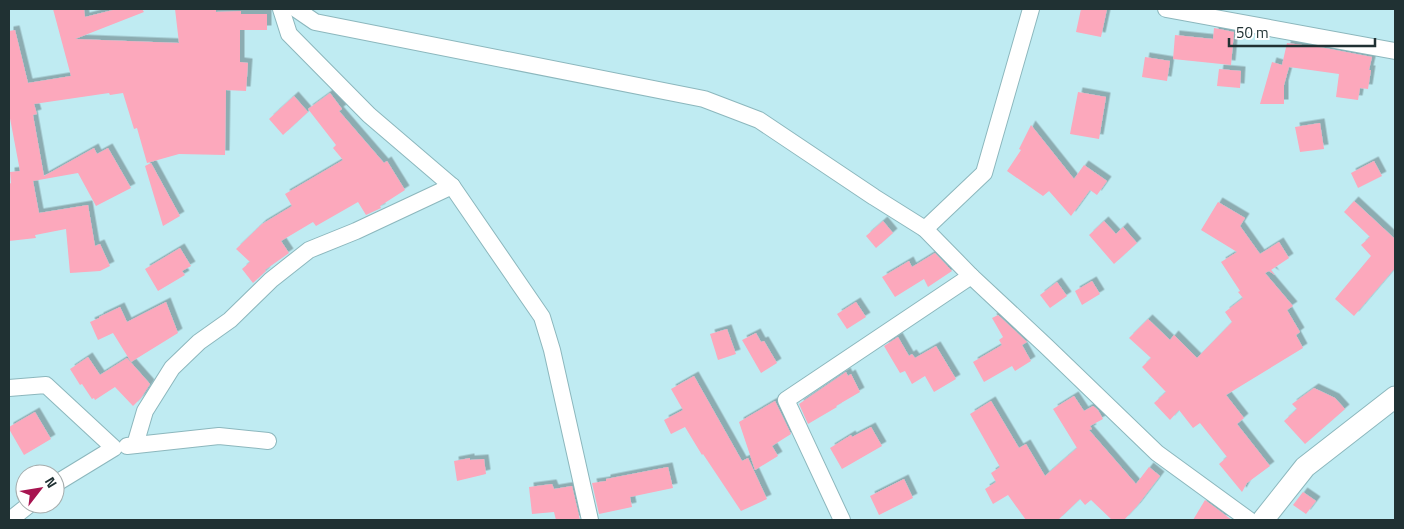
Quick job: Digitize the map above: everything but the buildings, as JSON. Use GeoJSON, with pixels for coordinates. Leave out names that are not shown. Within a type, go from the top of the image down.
{"type":"FeatureCollection","features":[{"type":"Feature","properties":{"kind":"street"},"geometry":{"type":"LineString","coordinates":[[281,9],[289,34],[369,115],[452,186],[542,317],[552,350],[590,520]]}},
{"type":"Feature","properties":{"kind":"street"},"geometry":{"type":"LineString","coordinates":[[296,9],[315,22],[704,99],[759,120],[925,229],[971,276],[1157,453],[1248,520]]}},
{"type":"Feature","properties":{"kind":"street"},"geometry":{"type":"LineString","coordinates":[[925,229],[984,173],[1031,9]]}},
{"type":"Feature","properties":{"kind":"street"},"geometry":{"type":"LineString","coordinates":[[1166,9],[1395,51]]}},
{"type":"Feature","properties":{"kind":"street"},"geometry":{"type":"LineString","coordinates":[[135,446],[145,411],[172,368],[199,342],[230,320],[271,280],[310,250],[452,186]]}},
{"type":"Feature","properties":{"kind":"street"},"geometry":{"type":"LineString","coordinates":[[842,520],[786,400],[971,276]]}},
{"type":"Feature","properties":{"kind":"street"},"geometry":{"type":"LineString","coordinates":[[9,388],[46,385],[114,448]]}},
{"type":"Feature","properties":{"kind":"street"},"geometry":{"type":"LineString","coordinates":[[1262,520],[1306,467],[1395,397]]}},
{"type":"Feature","properties":{"kind":"street"},"geometry":{"type":"LineString","coordinates":[[65,478],[114,448],[219,436],[268,441]]}}]}
